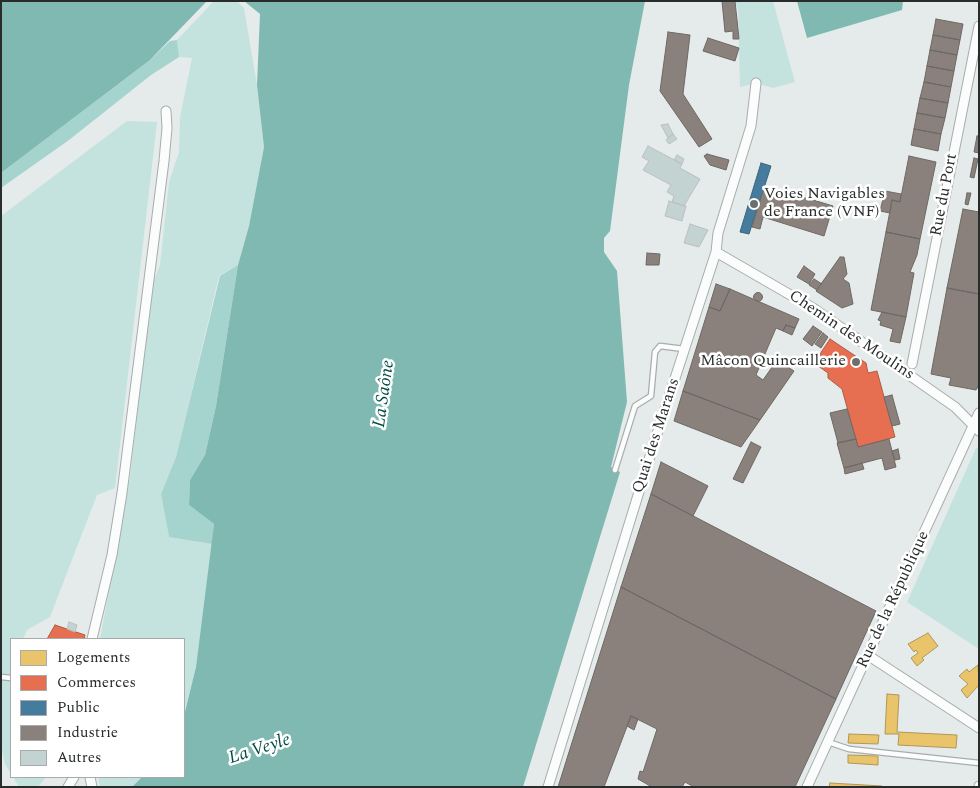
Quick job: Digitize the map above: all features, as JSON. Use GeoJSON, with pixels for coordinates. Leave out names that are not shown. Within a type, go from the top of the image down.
{"type":"FeatureCollection","features":[{"type":"Feature","properties":{"kind":"street","name":"Rue du Port"},"geometry":{"type":"LineString","coordinates":[[912,364],[979,26]]}},
{"type":"Feature","properties":{"kind":"street","name":"Quai des Marans"},"geometry":{"type":"LineString","coordinates":[[548,787],[655,440],[716,252],[718,233],[751,126],[756,83]]}},
{"type":"Feature","properties":{"kind":"street"},"geometry":{"type":"LineString","coordinates":[[92,638],[112,555],[122,493],[164,161],[167,128],[166,110]]}},
{"type":"Feature","properties":{"kind":"street","name":"Chemin des Moulins"},"geometry":{"type":"LineString","coordinates":[[716,252],[813,308],[955,408],[976,428]]}},
{"type":"Feature","properties":{"kind":"street","name":"Rue de la République"},"geometry":{"type":"LineString","coordinates":[[807,787],[976,428],[979,413]]}},
{"type":"Feature","properties":{"kind":"street"},"geometry":{"type":"LineString","coordinates":[[869,656],[979,728]]}},
{"type":"Feature","properties":{"kind":"lane"},"geometry":{"type":"LineString","coordinates":[[615,470],[635,406],[651,396],[655,352],[660,346],[684,350]]}},
{"type":"Feature","properties":{"kind":"lane"},"geometry":{"type":"LineString","coordinates":[[828,742],[849,749],[979,762]]}},
{"type":"Feature","properties":{"kind":"green space"},"geometry":{"type":"Polygon","coordinates":[[[214,1],[237,1],[244,8],[257,85],[264,147],[249,226],[238,265],[219,276],[176,457],[161,494],[169,537],[212,544],[196,667],[185,712],[185,638],[100,638],[130,478],[152,286],[160,265],[169,182],[179,152],[180,117],[192,58],[179,57],[177,40],[214,1]]]}},
{"type":"Feature","properties":{"kind":"green space"},"geometry":{"type":"Polygon","coordinates":[[[735,1],[773,1],[795,82],[773,88],[756,83],[740,87],[738,9],[735,1]]]}},
{"type":"Feature","properties":{"kind":"green space"},"geometry":{"type":"Polygon","coordinates":[[[127,121],[157,122],[115,488],[97,495],[50,617],[27,630],[23,638],[10,638],[10,772],[5,764],[1,745],[1,216],[127,121]]]}},
{"type":"Feature","properties":{"kind":"green space"},"geometry":{"type":"Polygon","coordinates":[[[976,448],[979,448],[979,649],[907,602],[976,448]]]}},
{"type":"Feature","properties":{"kind":"green space"},"geometry":{"type":"Polygon","coordinates":[[[14,778],[45,778],[38,787],[19,787],[14,778]]]}},
{"type":"Feature","properties":{"kind":"green space"},"geometry":{"type":"Polygon","coordinates":[[[98,778],[141,778],[132,787],[100,787],[98,778]]]}},
{"type":"Feature","properties":{"kind":"shaded area"},"geometry":{"type":"Polygon","coordinates":[[[177,40],[179,57],[151,75],[69,140],[1,188],[1,173],[150,60],[170,41],[177,40]]]}},
{"type":"Feature","properties":{"kind":"shaded area"},"geometry":{"type":"Polygon","coordinates":[[[238,265],[216,406],[205,455],[190,480],[189,505],[214,524],[212,544],[169,537],[161,494],[176,457],[220,276],[238,265]]]}},
{"type":"Feature","properties":{"kind":"water"},"geometry":{"type":"Polygon","coordinates":[[[1,1],[207,1],[150,60],[1,173],[1,1]]]}},
{"type":"Feature","properties":{"kind":"water"},"geometry":{"type":"Polygon","coordinates":[[[244,1],[645,1],[629,85],[610,231],[604,238],[604,252],[617,271],[627,402],[611,467],[620,472],[523,787],[132,787],[141,778],[185,778],[185,712],[196,667],[214,524],[189,505],[190,480],[205,455],[216,406],[238,265],[249,226],[264,147],[257,85],[260,14],[244,1]]]}},
{"type":"Feature","properties":{"kind":"water"},"geometry":{"type":"Polygon","coordinates":[[[797,1],[903,1],[902,10],[807,38],[797,1]]]}},
{"type":"Feature","properties":{"kind":"building: Logements"},"geometry":{"type":"Polygon","coordinates":[[[928,633],[938,646],[922,658],[924,660],[917,666],[911,658],[918,653],[916,650],[914,652],[908,644],[928,633]]]}},
{"type":"Feature","properties":{"kind":"building: Logements"},"geometry":{"type":"Polygon","coordinates":[[[978,665],[979,685],[967,698],[961,690],[968,684],[959,676],[967,669],[969,672],[978,665]]]}},
{"type":"Feature","properties":{"kind":"building: Logements"},"geometry":{"type":"Polygon","coordinates":[[[887,694],[899,695],[897,732],[957,735],[956,748],[898,745],[899,734],[885,734],[887,694]]]}},
{"type":"Feature","properties":{"kind":"building: Logements"},"geometry":{"type":"Polygon","coordinates":[[[849,734],[879,735],[878,744],[848,743],[849,734]]]}},
{"type":"Feature","properties":{"kind":"building: Logements"},"geometry":{"type":"Polygon","coordinates":[[[848,755],[878,756],[878,765],[848,763],[848,755]]]}},
{"type":"Feature","properties":{"kind":"building: Logements"},"geometry":{"type":"Polygon","coordinates":[[[830,783],[882,786],[882,787],[829,787],[830,783]]]}},
{"type":"Feature","properties":{"kind":"building: Commerces"},"geometry":{"type":"Polygon","coordinates":[[[830,339],[866,363],[868,373],[877,371],[895,437],[858,447],[842,389],[828,378],[828,373],[814,363],[830,339]]]}},
{"type":"Feature","properties":{"kind":"building: Commerces"},"geometry":{"type":"Polygon","coordinates":[[[55,625],[85,635],[84,638],[48,638],[55,625]]]}},
{"type":"Feature","properties":{"kind":"building: Public"},"geometry":{"type":"Polygon","coordinates":[[[761,163],[771,166],[764,188],[766,189],[765,192],[763,191],[749,234],[740,232],[761,163]]]}},
{"type":"Feature","properties":{"kind":"building: Industrie"},"geometry":{"type":"Polygon","coordinates":[[[722,1],[735,1],[739,39],[733,39],[733,31],[725,32],[722,1]]]}},
{"type":"Feature","properties":{"kind":"building: Industrie"},"geometry":{"type":"Polygon","coordinates":[[[936,19],[963,24],[960,40],[933,35],[936,19]]]}},
{"type":"Feature","properties":{"kind":"building: Industrie"},"geometry":{"type":"Polygon","coordinates":[[[668,32],[690,35],[683,94],[712,139],[699,147],[660,91],[668,32]]]}},
{"type":"Feature","properties":{"kind":"building: Industrie"},"geometry":{"type":"Polygon","coordinates":[[[933,35],[960,40],[957,55],[930,50],[933,35]]]}},
{"type":"Feature","properties":{"kind":"building: Industrie"},"geometry":{"type":"Polygon","coordinates":[[[708,38],[739,48],[735,61],[703,51],[708,38]]]}},
{"type":"Feature","properties":{"kind":"building: Industrie"},"geometry":{"type":"Polygon","coordinates":[[[930,50],[957,55],[954,71],[927,66],[930,50]]]}},
{"type":"Feature","properties":{"kind":"building: Industrie"},"geometry":{"type":"Polygon","coordinates":[[[927,66],[954,71],[951,87],[924,82],[927,66]]]}},
{"type":"Feature","properties":{"kind":"building: Industrie"},"geometry":{"type":"Polygon","coordinates":[[[924,82],[951,87],[948,103],[920,98],[924,82]]]}},
{"type":"Feature","properties":{"kind":"building: Industrie"},"geometry":{"type":"Polygon","coordinates":[[[920,98],[948,103],[945,118],[917,113],[920,98]]]}},
{"type":"Feature","properties":{"kind":"building: Industrie"},"geometry":{"type":"Polygon","coordinates":[[[917,113],[945,118],[941,134],[914,129],[917,113]]]}},
{"type":"Feature","properties":{"kind":"building: Industrie"},"geometry":{"type":"Polygon","coordinates":[[[914,129],[941,134],[938,151],[911,145],[914,129]]]}},
{"type":"Feature","properties":{"kind":"building: Industrie"},"geometry":{"type":"Polygon","coordinates":[[[977,136],[979,136],[979,153],[974,152],[977,136]]]}},
{"type":"Feature","properties":{"kind":"building: Industrie"},"geometry":{"type":"Polygon","coordinates":[[[707,154],[729,160],[726,170],[710,165],[704,156],[707,154]]]}},
{"type":"Feature","properties":{"kind":"building: Industrie"},"geometry":{"type":"Polygon","coordinates":[[[909,156],[936,162],[920,239],[886,232],[892,200],[900,202],[909,156]]]}},
{"type":"Feature","properties":{"kind":"building: Industrie"},"geometry":{"type":"Polygon","coordinates":[[[974,158],[978,159],[974,178],[970,177],[974,158]]]}},
{"type":"Feature","properties":{"kind":"building: Industrie"},"geometry":{"type":"Polygon","coordinates":[[[773,188],[833,206],[824,236],[763,217],[760,229],[752,227],[763,191],[771,192],[773,188]]]}},
{"type":"Feature","properties":{"kind":"building: Industrie"},"geometry":{"type":"Polygon","coordinates":[[[885,191],[901,194],[900,202],[892,200],[890,213],[880,211],[885,191]]]}},
{"type":"Feature","properties":{"kind":"building: Industrie"},"geometry":{"type":"Polygon","coordinates":[[[967,193],[971,193],[968,205],[965,204],[967,193]]]}},
{"type":"Feature","properties":{"kind":"building: Industrie"},"geometry":{"type":"Polygon","coordinates":[[[963,209],[979,212],[979,294],[947,288],[963,209]]]}},
{"type":"Feature","properties":{"kind":"building: Industrie"},"geometry":{"type":"Polygon","coordinates":[[[886,232],[920,239],[917,255],[910,272],[914,273],[906,317],[871,310],[886,232]]]}},
{"type":"Feature","properties":{"kind":"building: Industrie"},"geometry":{"type":"Polygon","coordinates":[[[647,253],[660,254],[659,265],[646,265],[647,253]]]}},
{"type":"Feature","properties":{"kind":"building: Industrie"},"geometry":{"type":"Polygon","coordinates":[[[840,257],[844,257],[847,274],[843,279],[849,283],[853,304],[842,308],[816,291],[840,257]]]}},
{"type":"Feature","properties":{"kind":"building: Industrie"},"geometry":{"type":"Polygon","coordinates":[[[804,266],[815,274],[809,284],[797,277],[804,266]]]}},
{"type":"Feature","properties":{"kind":"building: Industrie"},"geometry":{"type":"Polygon","coordinates":[[[814,279],[822,284],[817,290],[809,285],[814,279]]]}},
{"type":"Feature","properties":{"kind":"building: Industrie"},"geometry":{"type":"Polygon","coordinates":[[[716,284],[730,289],[720,311],[709,307],[716,284]]]}},
{"type":"Feature","properties":{"kind":"building: Industrie"},"geometry":{"type":"Polygon","coordinates":[[[947,288],[979,294],[979,385],[976,390],[949,385],[951,378],[931,374],[947,288]]]}},
{"type":"Feature","properties":{"kind":"building: Industrie"},"geometry":{"type":"Polygon","coordinates":[[[730,289],[799,319],[795,328],[786,325],[783,331],[776,328],[756,375],[763,380],[777,360],[794,371],[760,420],[683,391],[709,307],[720,311],[730,289]]]}},
{"type":"Feature","properties":{"kind":"building: Industrie"},"geometry":{"type":"Polygon","coordinates":[[[758,292],[763,297],[758,302],[753,297],[758,292]]]}},
{"type":"Feature","properties":{"kind":"building: Industrie"},"geometry":{"type":"Polygon","coordinates":[[[882,312],[906,317],[900,343],[890,341],[893,329],[880,325],[881,321],[878,320],[882,312]]]}},
{"type":"Feature","properties":{"kind":"building: Industrie"},"geometry":{"type":"Polygon","coordinates":[[[786,325],[795,328],[792,335],[783,331],[786,325]]]}},
{"type":"Feature","properties":{"kind":"building: Industrie"},"geometry":{"type":"Polygon","coordinates":[[[813,326],[822,332],[812,346],[803,339],[813,326]]]}},
{"type":"Feature","properties":{"kind":"building: Industrie"},"geometry":{"type":"Polygon","coordinates":[[[823,333],[828,337],[821,348],[815,344],[823,333]]]}},
{"type":"Feature","properties":{"kind":"building: Industrie"},"geometry":{"type":"Polygon","coordinates":[[[683,391],[760,420],[741,447],[674,421],[683,391]]]}},
{"type":"Feature","properties":{"kind":"building: Industrie"},"geometry":{"type":"Polygon","coordinates":[[[892,395],[900,424],[892,426],[884,397],[892,395]]]}},
{"type":"Feature","properties":{"kind":"building: Industrie"},"geometry":{"type":"Polygon","coordinates":[[[847,409],[856,439],[838,443],[830,413],[847,409]]]}},
{"type":"Feature","properties":{"kind":"building: Industrie"},"geometry":{"type":"Polygon","coordinates":[[[856,439],[858,447],[889,439],[896,467],[885,470],[882,458],[844,468],[837,443],[856,439]]]}},
{"type":"Feature","properties":{"kind":"building: Industrie"},"geometry":{"type":"Polygon","coordinates":[[[751,442],[761,447],[743,483],[733,479],[751,442]]]}},
{"type":"Feature","properties":{"kind":"building: Industrie"},"geometry":{"type":"Polygon","coordinates":[[[898,449],[900,459],[895,460],[892,451],[898,449]]]}},
{"type":"Feature","properties":{"kind":"building: Industrie"},"geometry":{"type":"Polygon","coordinates":[[[661,462],[708,486],[693,516],[651,494],[661,462]]]}},
{"type":"Feature","properties":{"kind":"building: Industrie"},"geometry":{"type":"Polygon","coordinates":[[[862,463],[864,469],[845,474],[844,468],[862,463]]]}},
{"type":"Feature","properties":{"kind":"building: Industrie"},"geometry":{"type":"Polygon","coordinates":[[[651,494],[876,611],[836,699],[621,587],[651,494]]]}},
{"type":"Feature","properties":{"kind":"building: Industrie"},"geometry":{"type":"Polygon","coordinates":[[[621,587],[836,699],[795,787],[694,787],[685,782],[682,787],[652,787],[638,779],[640,771],[643,772],[657,729],[631,716],[604,787],[558,787],[621,587]]]}},
{"type":"Feature","properties":{"kind":"building: Industrie"},"geometry":{"type":"Polygon","coordinates":[[[631,716],[638,719],[634,730],[627,726],[631,716]]]}},
{"type":"Feature","properties":{"kind":"building: Autres"},"geometry":{"type":"Polygon","coordinates":[[[668,124],[673,134],[668,138],[661,125],[668,124]]]}},
{"type":"Feature","properties":{"kind":"building: Autres"},"geometry":{"type":"Polygon","coordinates":[[[673,134],[677,139],[669,144],[666,140],[673,134]]]}},
{"type":"Feature","properties":{"kind":"building: Autres"},"geometry":{"type":"Polygon","coordinates":[[[648,146],[682,164],[680,168],[700,179],[684,206],[672,202],[674,196],[667,192],[671,185],[643,170],[649,161],[642,157],[648,146]]]}},
{"type":"Feature","properties":{"kind":"building: Autres"},"geometry":{"type":"Polygon","coordinates":[[[677,155],[684,159],[682,164],[674,160],[677,155]]]}},
{"type":"Feature","properties":{"kind":"building: Autres"},"geometry":{"type":"Polygon","coordinates":[[[669,201],[686,206],[682,221],[665,216],[669,201]]]}},
{"type":"Feature","properties":{"kind":"building: Autres"},"geometry":{"type":"Polygon","coordinates":[[[690,224],[708,230],[699,247],[684,243],[690,224]]]}},
{"type":"Feature","properties":{"kind":"building: Autres"},"geometry":{"type":"Polygon","coordinates":[[[69,622],[77,625],[75,632],[67,629],[69,622]]]}},
{"type":"Feature","properties":{"kind":"place","name":"Voies Navigables de France (VNF)"},"geometry":{"type":"Point","coordinates":[754,204]}},
{"type":"Feature","properties":{"kind":"place","name":"Mâcon Quincaillerie"},"geometry":{"type":"Point","coordinates":[856,362]}},
{"type":"Feature","properties":{"kind":"water label","name":"La Saône"},"geometry":{"type":"Point","coordinates":[385,394]}},
{"type":"Feature","properties":{"kind":"water label","name":"La Veyle"},"geometry":{"type":"Point","coordinates":[260,750]}}]}
